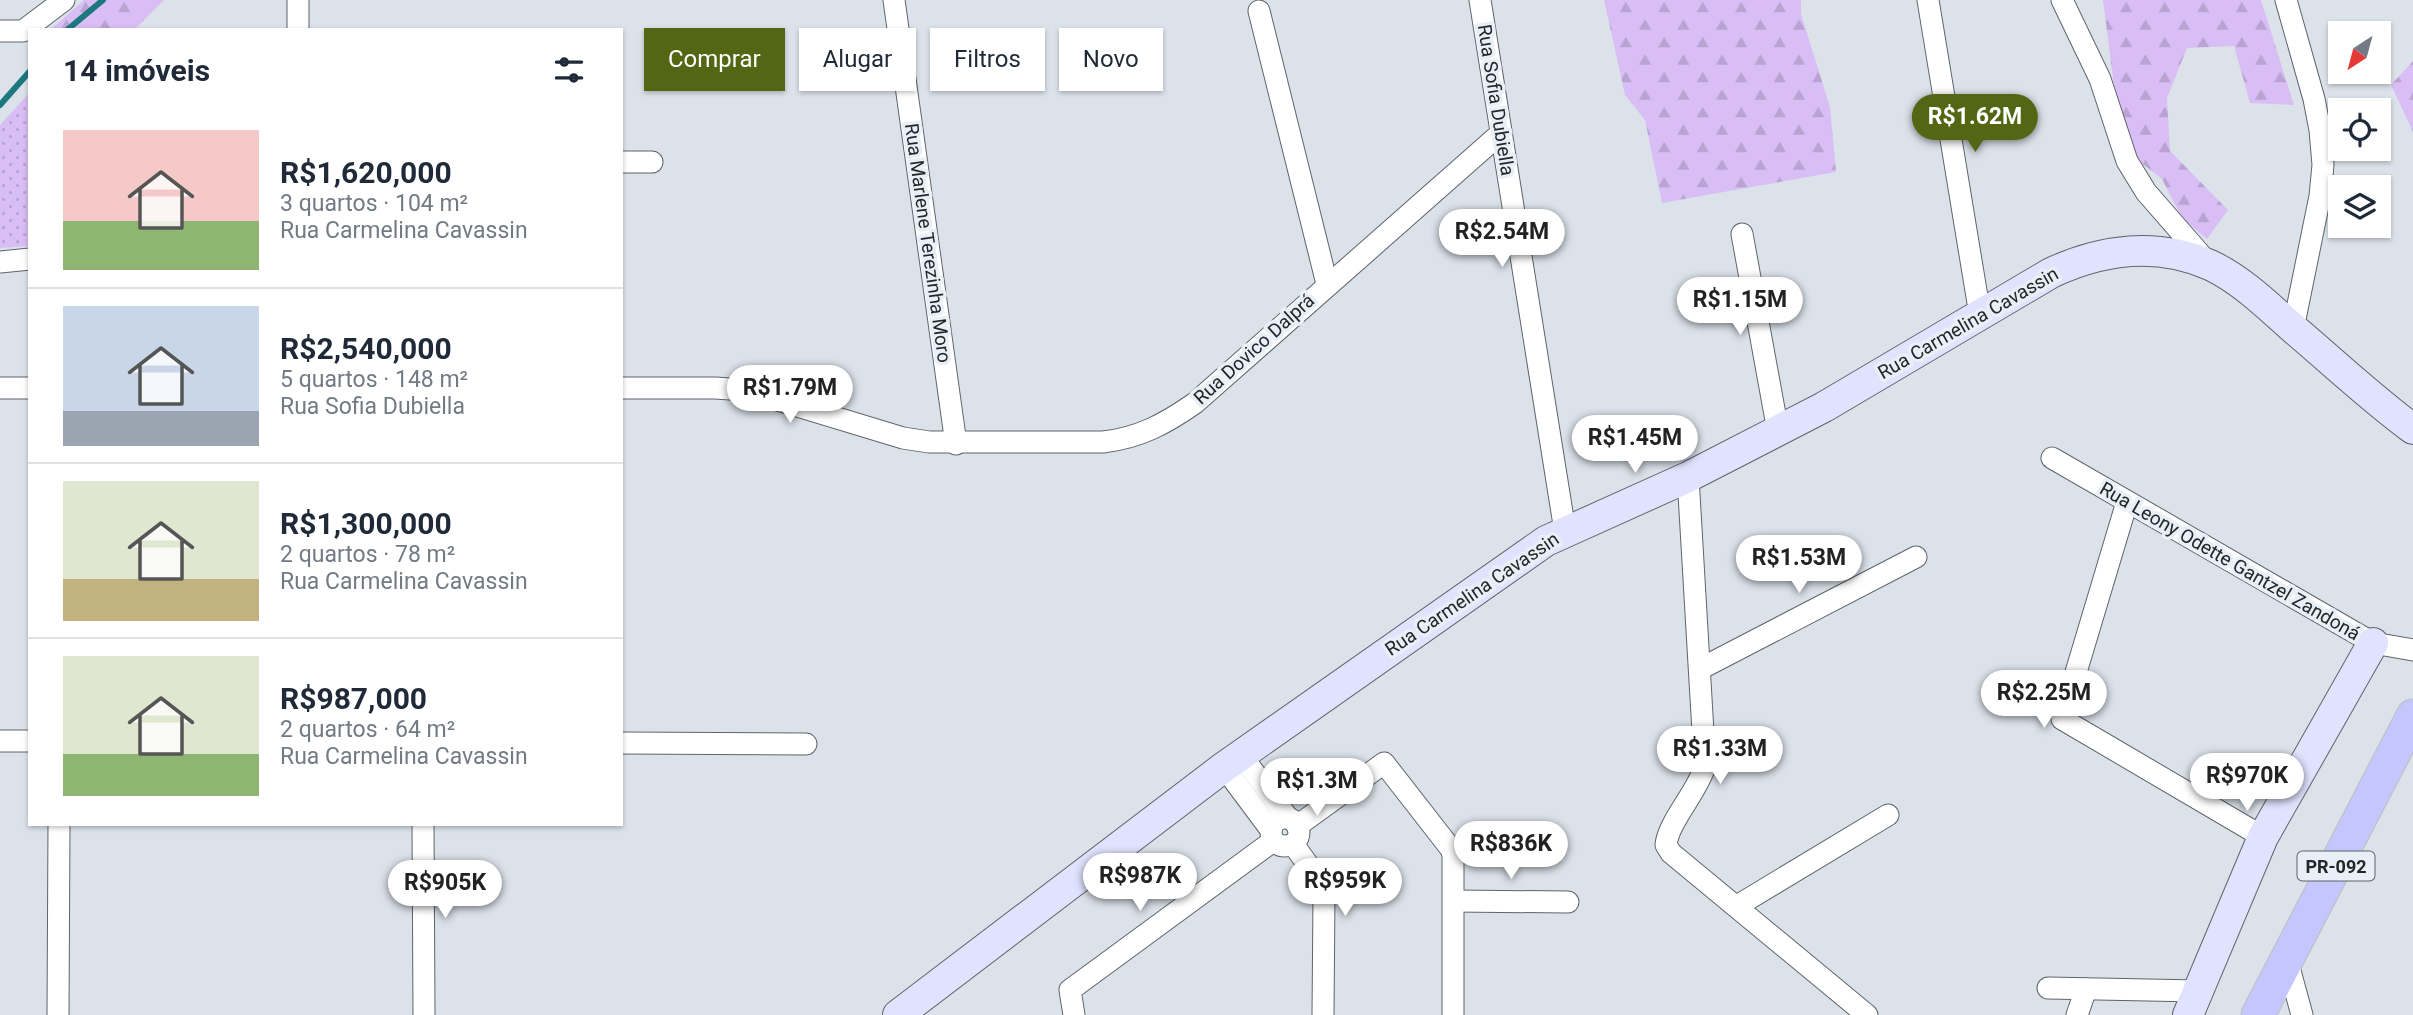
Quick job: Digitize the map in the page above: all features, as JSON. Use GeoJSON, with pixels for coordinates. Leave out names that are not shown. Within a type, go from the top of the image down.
{"type":"FeatureCollection","features":[{"type":"Feature","properties":{"kind":"main road","name":"Rua Carmelina Cavassin"},"geometry":{"type":"LineString","coordinates":[[898,1015],[1232,761],[1536,548],[1565,531],[1630,505],[1688,477],[1824,407],[2051,273],[2098,254],[2123,250],[2152,251],[2184,256],[2211,266],[2253,294],[2413,429]]}},
{"type":"Feature","properties":{"kind":"main road"},"geometry":{"type":"LineString","coordinates":[[2193,1003],[2263,837],[2373,643]]}},
{"type":"Feature","properties":{"kind":"main road","name":"PR-092"},"geometry":{"type":"LineString","coordinates":[[2258,1015],[2413,716]]}},
{"type":"Feature","properties":{"kind":"street"},"geometry":{"type":"LineString","coordinates":[[34,28],[64,0]]}},
{"type":"Feature","properties":{"kind":"street"},"geometry":{"type":"LineString","coordinates":[[298,0],[298,28]]}},
{"type":"Feature","properties":{"kind":"street","name":"Rua Marlene Terezinha Moro"},"geometry":{"type":"LineString","coordinates":[[894,0],[956,444]]}},
{"type":"Feature","properties":{"kind":"street","name":"Rua Sofia Dubiella"},"geometry":{"type":"LineString","coordinates":[[1480,0],[1565,531]]}},
{"type":"Feature","properties":{"kind":"street"},"geometry":{"type":"LineString","coordinates":[[1928,0],[1980,315]]}},
{"type":"Feature","properties":{"kind":"street"},"geometry":{"type":"LineString","coordinates":[[2062,0],[2100,79],[2127,161],[2146,192],[2211,266]]}},
{"type":"Feature","properties":{"kind":"street"},"geometry":{"type":"LineString","coordinates":[[2286,0],[2314,99],[2323,166],[2320,196],[2293,328]]}},
{"type":"Feature","properties":{"kind":"street"},"geometry":{"type":"LineString","coordinates":[[1259,11],[1327,284]]}},
{"type":"Feature","properties":{"kind":"street"},"geometry":{"type":"LineString","coordinates":[[0,31],[26,35]]}},
{"type":"Feature","properties":{"kind":"street","name":"Rua Dovico Dalprá"},"geometry":{"type":"LineString","coordinates":[[623,388],[745,390],[903,438],[956,444],[1123,440],[1148,432],[1195,403],[1501,133]]}},
{"type":"Feature","properties":{"kind":"street"},"geometry":{"type":"LineString","coordinates":[[623,162],[652,162]]}},
{"type":"Feature","properties":{"kind":"street"},"geometry":{"type":"LineString","coordinates":[[1742,234],[1778,431]]}},
{"type":"Feature","properties":{"kind":"street"},"geometry":{"type":"LineString","coordinates":[[0,262],[28,259]]}},
{"type":"Feature","properties":{"kind":"street"},"geometry":{"type":"LineString","coordinates":[[0,388],[28,388]]}},
{"type":"Feature","properties":{"kind":"street","name":"Rua Leony Odette Gantzel Zandoná"},"geometry":{"type":"LineString","coordinates":[[2052,458],[2373,643],[2413,650]]}},
{"type":"Feature","properties":{"kind":"street"},"geometry":{"type":"LineString","coordinates":[[1688,477],[1705,766],[1668,834],[1666,845],[1671,853],[1867,1015]]}},
{"type":"Feature","properties":{"kind":"street"},"geometry":{"type":"LineString","coordinates":[[2127,502],[2062,719],[2263,837]]}},
{"type":"Feature","properties":{"kind":"street"},"geometry":{"type":"LineString","coordinates":[[1700,669],[1916,557]]}},
{"type":"Feature","properties":{"kind":"street"},"geometry":{"type":"LineString","coordinates":[[0,741],[28,741]]}},
{"type":"Feature","properties":{"kind":"street"},"geometry":{"type":"LineString","coordinates":[[623,743],[806,744]]}},
{"type":"Feature","properties":{"kind":"street"},"geometry":{"type":"LineString","coordinates":[[1232,761],[1321,884],[1324,895],[1323,1015]]}},
{"type":"Feature","properties":{"kind":"street"},"geometry":{"type":"LineString","coordinates":[[1074,1015],[1070,990],[1284,832],[1384,763],[1451,849],[1454,861],[1453,1015]]}},
{"type":"Feature","properties":{"kind":"street"},"geometry":{"type":"LineString","coordinates":[[1737,906],[1888,815]]}},
{"type":"Feature","properties":{"kind":"street"},"geometry":{"type":"LineString","coordinates":[[58,1015],[59,826]]}},
{"type":"Feature","properties":{"kind":"street"},"geometry":{"type":"LineString","coordinates":[[423,826],[424,1015]]}},
{"type":"Feature","properties":{"kind":"street"},"geometry":{"type":"LineString","coordinates":[[1454,901],[1568,902]]}},
{"type":"Feature","properties":{"kind":"street"},"geometry":{"type":"LineString","coordinates":[[2287,960],[2302,1015]]}},
{"type":"Feature","properties":{"kind":"street"},"geometry":{"type":"LineString","coordinates":[[2048,988],[2086,989],[2193,1003]]}},
{"type":"Feature","properties":{"kind":"street"},"geometry":{"type":"LineString","coordinates":[[2077,1015],[2086,989]]}},
{"type":"Feature","properties":{"kind":"green space"},"geometry":{"type":"Polygon","coordinates":[[[84,0],[164,0],[136,28],[52,28],[84,0]]]}},
{"type":"Feature","properties":{"kind":"green space"},"geometry":{"type":"Polygon","coordinates":[[[1604,0],[1801,0],[1801,14],[1830,107],[1836,172],[1662,203],[1645,120],[1625,95],[1604,0]]]}},
{"type":"Feature","properties":{"kind":"green space"},"geometry":{"type":"Polygon","coordinates":[[[2103,0],[2261,0],[2294,105],[2250,103],[2234,46],[2187,48],[2167,98],[2170,151],[2228,210],[2207,239],[2182,218],[2162,179],[2134,157],[2118,118],[2103,0]]]}},
{"type":"Feature","properties":{"kind":"green space"},"geometry":{"type":"Polygon","coordinates":[[[2413,61],[2413,132],[2391,85],[2413,61]]]}},
{"type":"Feature","properties":{"kind":"green space"},"geometry":{"type":"Polygon","coordinates":[[[28,94],[28,246],[0,248],[0,125],[28,94]]]}},
{"type":"Feature","properties":{"kind":"waterway"},"geometry":{"type":"LineString","coordinates":[[69,28],[103,0]]}},
{"type":"Feature","properties":{"kind":"waterway"},"geometry":{"type":"LineString","coordinates":[[0,105],[28,73]]}}]}
